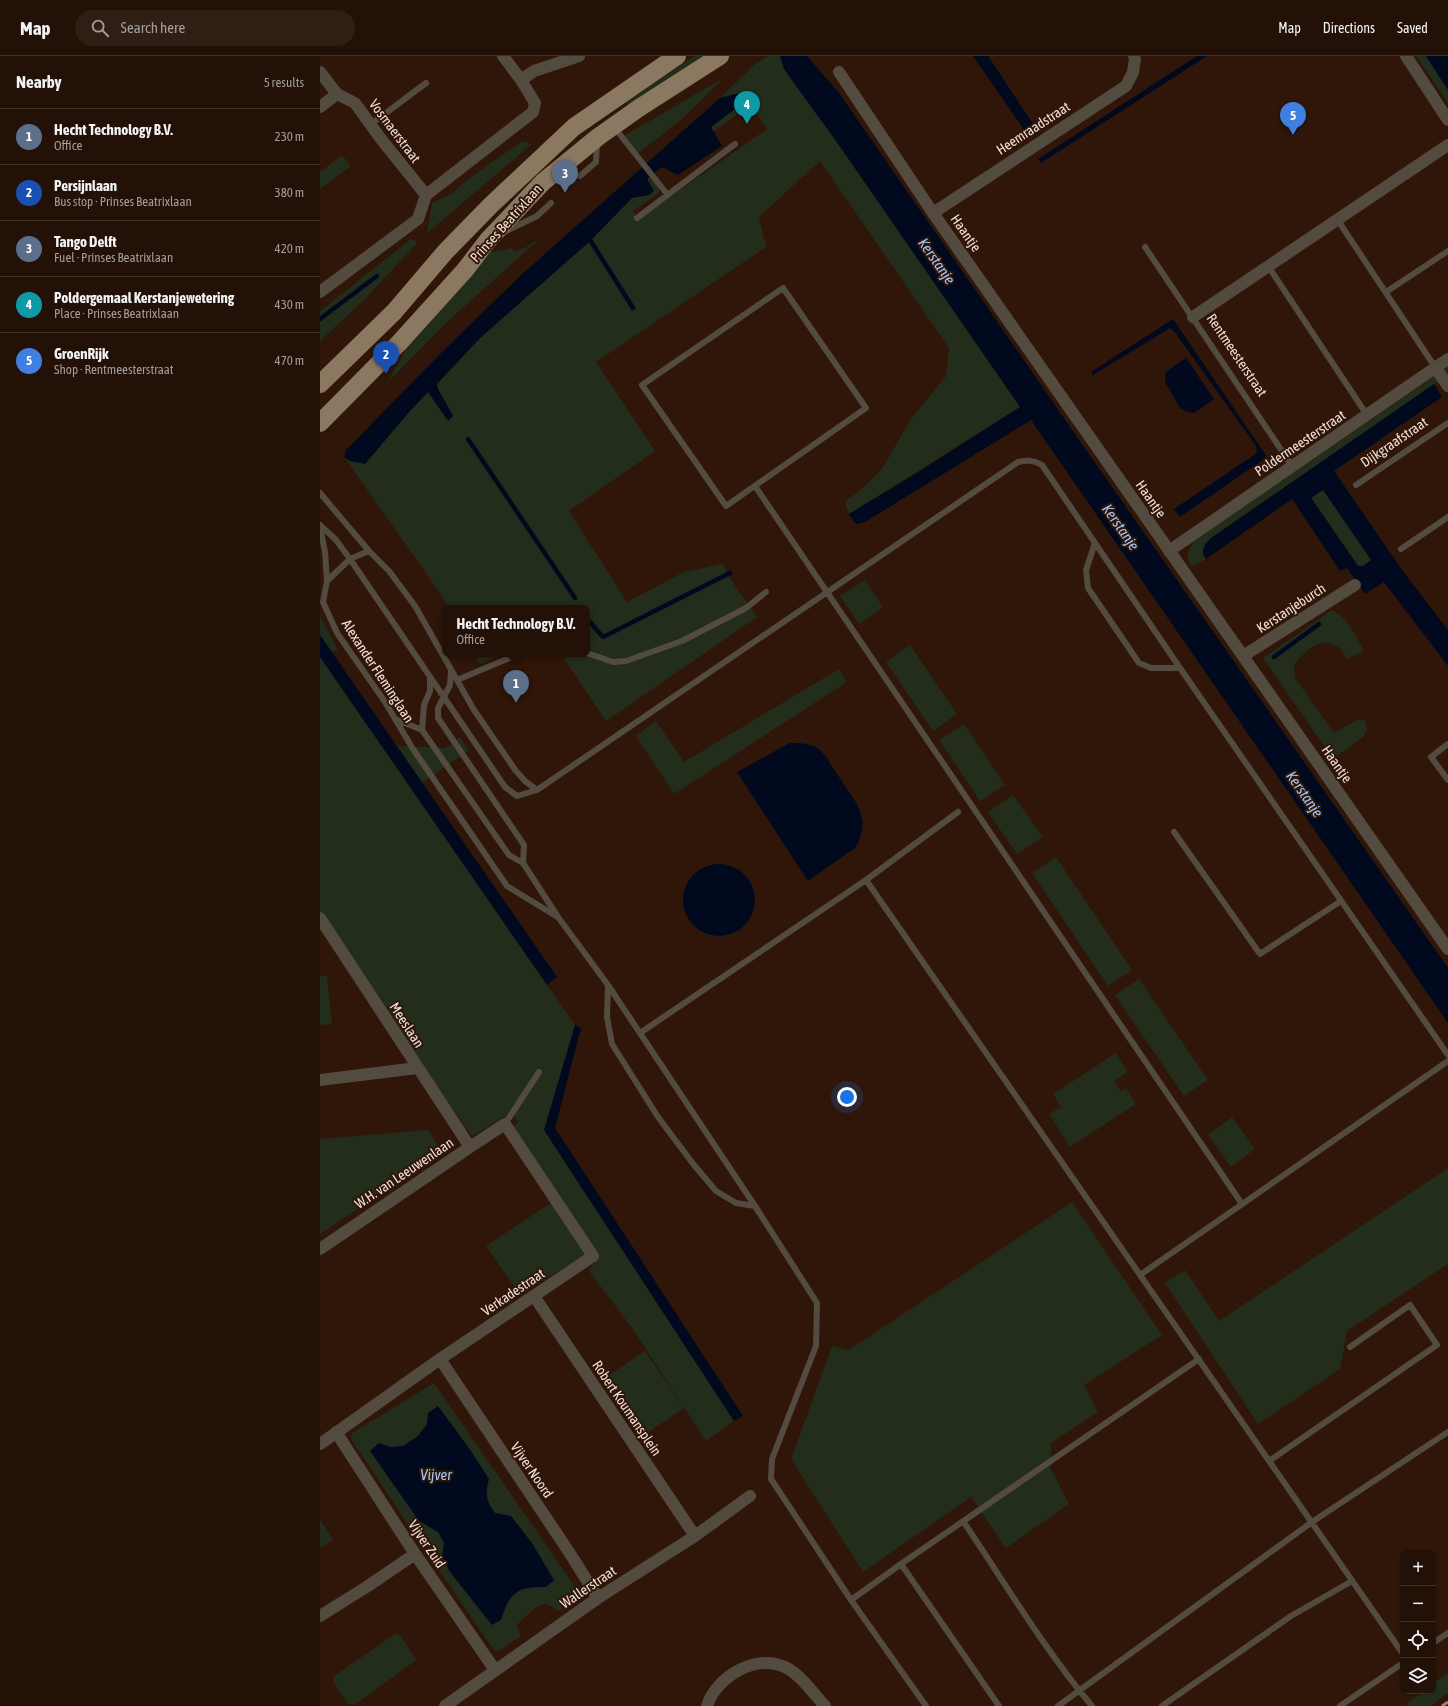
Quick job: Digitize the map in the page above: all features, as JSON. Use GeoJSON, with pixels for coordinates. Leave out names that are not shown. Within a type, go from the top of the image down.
{"type":"FeatureCollection","features":[{"type":"Feature","properties":{"kind":"main road","name":"Prinses Beatrixlaan"},"geometry":{"type":"LineString","coordinates":[[320,384],[394,312],[446,251],[491,205],[574,127],[677,56]]}},
{"type":"Feature","properties":{"kind":"main road","name":"Prinses Beatrixlaan"},"geometry":{"type":"LineString","coordinates":[[320,423],[399,343],[465,270],[488,240],[543,182],[598,136],[720,56]]}},
{"type":"Feature","properties":{"kind":"street"},"geometry":{"type":"LineString","coordinates":[[320,292],[418,219],[426,195],[534,112],[535,103],[521,80],[503,56]]}},
{"type":"Feature","properties":{"kind":"street"},"geometry":{"type":"LineString","coordinates":[[521,80],[534,71],[580,56]]}},
{"type":"Feature","properties":{"kind":"street"},"geometry":{"type":"LineString","coordinates":[[1406,56],[1448,120]]}},
{"type":"Feature","properties":{"kind":"street","name":"Heemraadstraat"},"geometry":{"type":"LineString","coordinates":[[933,213],[1126,86],[1133,72],[1136,57]]}},
{"type":"Feature","properties":{"kind":"street","name":"Vosmaerstraat"},"geometry":{"type":"LineString","coordinates":[[320,72],[337,94],[355,103],[370,125],[426,195]]}},
{"type":"Feature","properties":{"kind":"street","name":"Haantje"},"geometry":{"type":"LineString","coordinates":[[839,72],[933,213],[1169,551],[1446,942]]}},
{"type":"Feature","properties":{"kind":"street"},"geometry":{"type":"LineString","coordinates":[[320,106],[337,94]]}},
{"type":"Feature","properties":{"kind":"street","name":"Rentmeesterstraat"},"geometry":{"type":"LineString","coordinates":[[1193,317],[1448,145]]}},
{"type":"Feature","properties":{"kind":"street","name":"Poldermeesterstraat"},"geometry":{"type":"LineString","coordinates":[[1169,551],[1448,359]]}},
{"type":"Feature","properties":{"kind":"street"},"geometry":{"type":"LineString","coordinates":[[1435,368],[1448,386]]}},
{"type":"Feature","properties":{"kind":"street","name":"Kerstanjeburch"},"geometry":{"type":"LineString","coordinates":[[1243,656],[1355,585]]}},
{"type":"Feature","properties":{"kind":"street","name":"Meeslaan"},"geometry":{"type":"LineString","coordinates":[[320,919],[470,1147]]}},
{"type":"Feature","properties":{"kind":"street"},"geometry":{"type":"LineString","coordinates":[[320,1080],[417,1068]]}},
{"type":"Feature","properties":{"kind":"street","name":"W.H. van Leeuwenlaan"},"geometry":{"type":"LineString","coordinates":[[320,1249],[506,1124]]}},
{"type":"Feature","properties":{"kind":"street","name":"Verkadestraat"},"geometry":{"type":"LineString","coordinates":[[320,1444],[440,1359],[593,1256],[506,1124]]}},
{"type":"Feature","properties":{"kind":"street","name":"Robert Koumansplein"},"geometry":{"type":"LineString","coordinates":[[534,1296],[695,1536]]}},
{"type":"Feature","properties":{"kind":"street","name":"Vijver Noord"},"geometry":{"type":"LineString","coordinates":[[440,1359],[598,1598]]}},
{"type":"Feature","properties":{"kind":"street","name":"Vijver Zuid"},"geometry":{"type":"LineString","coordinates":[[336,1432],[415,1554],[496,1670]]}},
{"type":"Feature","properties":{"kind":"street","name":"Wallerstraat"},"geometry":{"type":"LineString","coordinates":[[445,1706],[598,1598],[695,1536],[750,1496]]}},
{"type":"Feature","properties":{"kind":"street"},"geometry":{"type":"LineString","coordinates":[[320,1616],[415,1554]]}},
{"type":"Feature","properties":{"kind":"street"},"geometry":{"type":"LineString","coordinates":[[707,1706],[714,1691],[732,1674],[757,1664],[771,1663],[784,1666],[794,1673],[824,1706]]}},
{"type":"Feature","properties":{"kind":"lane"},"geometry":{"type":"LineString","coordinates":[[370,125],[426,83]]}},
{"type":"Feature","properties":{"kind":"lane"},"geometry":{"type":"LineString","coordinates":[[613,126],[667,194]]}},
{"type":"Feature","properties":{"kind":"lane"},"geometry":{"type":"LineString","coordinates":[[580,176],[596,162],[598,136]]}},
{"type":"Feature","properties":{"kind":"lane"},"geometry":{"type":"LineString","coordinates":[[636,218],[735,144]]}},
{"type":"Feature","properties":{"kind":"lane"},"geometry":{"type":"LineString","coordinates":[[488,240],[537,216],[551,203]]}},
{"type":"Feature","properties":{"kind":"lane"},"geometry":{"type":"LineString","coordinates":[[1337,219],[1435,368]]}},
{"type":"Feature","properties":{"kind":"lane"},"geometry":{"type":"LineString","coordinates":[[1145,247],[1193,317]]}},
{"type":"Feature","properties":{"kind":"lane"},"geometry":{"type":"LineString","coordinates":[[1386,292],[1448,251]]}},
{"type":"Feature","properties":{"kind":"lane"},"geometry":{"type":"LineString","coordinates":[[1268,266],[1367,416]]}},
{"type":"Feature","properties":{"kind":"lane"},"geometry":{"type":"LineString","coordinates":[[783,288],[866,408],[755,486],[726,506],[642,385],[783,288]]}},
{"type":"Feature","properties":{"kind":"lane","name":"Rentmeesterstraat"},"geometry":{"type":"LineString","coordinates":[[1193,317],[1292,466]]}},
{"type":"Feature","properties":{"kind":"lane","name":"Dijkgraafstraat"},"geometry":{"type":"LineString","coordinates":[[1356,486],[1448,423]]}},
{"type":"Feature","properties":{"kind":"lane"},"geometry":{"type":"LineString","coordinates":[[444,657],[474,710],[516,770],[525,781],[537,790],[1018,462],[1027,460],[1035,461],[1042,465],[1448,1056]]}},
{"type":"Feature","properties":{"kind":"lane"},"geometry":{"type":"LineString","coordinates":[[755,486],[1242,1204]]}},
{"type":"Feature","properties":{"kind":"lane"},"geometry":{"type":"LineString","coordinates":[[320,493],[369,551],[389,571],[415,606],[442,653]]}},
{"type":"Feature","properties":{"kind":"lane"},"geometry":{"type":"LineString","coordinates":[[1401,549],[1448,517]]}},
{"type":"Feature","properties":{"kind":"lane","name":"Alexander Fleminglaan"},"geometry":{"type":"LineString","coordinates":[[320,526],[336,540],[350,559],[442,697],[505,787],[517,796],[537,790]]}},
{"type":"Feature","properties":{"kind":"lane","name":"Alexander Fleminglaan"},"geometry":{"type":"LineString","coordinates":[[320,526],[325,552],[326,581],[323,602],[337,633],[395,719],[413,750],[507,886],[558,917]]}},
{"type":"Feature","properties":{"kind":"lane"},"geometry":{"type":"LineString","coordinates":[[1095,543],[1086,570],[1088,588],[1092,595],[1139,663],[1151,668],[1180,668]]}},
{"type":"Feature","properties":{"kind":"lane"},"geometry":{"type":"LineString","coordinates":[[326,581],[350,559],[369,551]]}},
{"type":"Feature","properties":{"kind":"lane"},"geometry":{"type":"LineString","coordinates":[[590,654],[613,662],[626,661],[682,641],[746,608],[766,592]]}},
{"type":"Feature","properties":{"kind":"lane"},"geometry":{"type":"LineString","coordinates":[[457,680],[512,657]]}},
{"type":"Feature","properties":{"kind":"lane"},"geometry":{"type":"LineString","coordinates":[[451,670],[450,685],[442,697],[438,708],[438,718],[524,845],[523,862]]}},
{"type":"Feature","properties":{"kind":"lane"},"geometry":{"type":"LineString","coordinates":[[422,730],[424,705],[430,691],[430,677]]}},
{"type":"Feature","properties":{"kind":"lane"},"geometry":{"type":"LineString","coordinates":[[395,719],[422,730],[509,855],[523,862],[558,917],[608,985],[640,1033],[755,1206],[817,1304],[816,1346],[772,1459],[771,1479],[851,1600],[926,1706]]}},
{"type":"Feature","properties":{"kind":"lane"},"geometry":{"type":"LineString","coordinates":[[1448,744],[1431,757],[1448,780]]}},
{"type":"Feature","properties":{"kind":"lane"},"geometry":{"type":"LineString","coordinates":[[640,1033],[866,880],[958,812]]}},
{"type":"Feature","properties":{"kind":"lane"},"geometry":{"type":"LineString","coordinates":[[1174,832],[1260,954],[1341,901]]}},
{"type":"Feature","properties":{"kind":"lane"},"geometry":{"type":"LineString","coordinates":[[866,880],[1400,1650]]}},
{"type":"Feature","properties":{"kind":"lane"},"geometry":{"type":"LineString","coordinates":[[608,985],[607,1017],[612,1044],[658,1117],[694,1165],[716,1191],[736,1203],[755,1206]]}},
{"type":"Feature","properties":{"kind":"lane"},"geometry":{"type":"LineString","coordinates":[[1140,1275],[1448,1061]]}},
{"type":"Feature","properties":{"kind":"lane"},"geometry":{"type":"LineString","coordinates":[[506,1124],[539,1072]]}},
{"type":"Feature","properties":{"kind":"lane"},"geometry":{"type":"LineString","coordinates":[[1269,1461],[1437,1345],[1410,1305],[1350,1347]]}},
{"type":"Feature","properties":{"kind":"lane"},"geometry":{"type":"LineString","coordinates":[[851,1600],[963,1521],[1199,1360]]}},
{"type":"Feature","properties":{"kind":"lane"},"geometry":{"type":"LineString","coordinates":[[1058,1706],[1312,1522],[1448,1432]]}},
{"type":"Feature","properties":{"kind":"lane"},"geometry":{"type":"LineString","coordinates":[[963,1521],[1032,1624],[1079,1691],[1092,1706]]}},
{"type":"Feature","properties":{"kind":"lane"},"geometry":{"type":"LineString","coordinates":[[901,1564],[999,1706]]}},
{"type":"Feature","properties":{"kind":"lane"},"geometry":{"type":"LineString","coordinates":[[1162,1706],[1291,1616],[1352,1581]]}},
{"type":"Feature","properties":{"kind":"lane"},"geometry":{"type":"LineString","coordinates":[[1436,1641],[1448,1633]]}},
{"type":"Feature","properties":{"kind":"lane"},"geometry":{"type":"LineString","coordinates":[[1340,1706],[1400,1665]]}},
{"type":"Feature","properties":{"kind":"green space"},"geometry":{"type":"Polygon","coordinates":[[[694,56],[708,56],[628,105],[626,103],[694,56]]]}},
{"type":"Feature","properties":{"kind":"green space"},"geometry":{"type":"Polygon","coordinates":[[[768,56],[780,56],[784,69],[841,148],[1020,407],[849,514],[846,501],[863,488],[882,469],[911,419],[946,376],[949,348],[820,161],[759,217],[766,247],[596,362],[655,451],[569,511],[627,602],[684,572],[723,564],[729,577],[757,617],[606,721],[563,657],[590,657],[590,605],[446,605],[440,593],[344,457],[350,461],[410,411],[428,392],[448,420],[453,416],[438,389],[437,384],[480,338],[589,242],[632,198],[649,195],[654,190],[647,179],[650,177],[659,188],[659,193],[633,211],[639,219],[767,129],[750,105],[713,132],[711,127],[748,99],[744,92],[720,98],[754,65],[768,56]]]}},
{"type":"Feature","properties":{"kind":"green space"},"geometry":{"type":"Polygon","coordinates":[[[1416,56],[1426,56],[1448,90],[1448,103],[1416,56]]]}},
{"type":"Feature","properties":{"kind":"green space"},"geometry":{"type":"Polygon","coordinates":[[[725,77],[682,119],[635,156],[627,149],[622,137],[725,77]]]}},
{"type":"Feature","properties":{"kind":"green space"},"geometry":{"type":"Polygon","coordinates":[[[522,141],[532,144],[427,233],[432,203],[451,194],[467,180],[522,141]]]}},
{"type":"Feature","properties":{"kind":"green space"},"geometry":{"type":"Polygon","coordinates":[[[342,155],[351,166],[320,189],[320,172],[342,155]]]}},
{"type":"Feature","properties":{"kind":"green space"},"geometry":{"type":"Polygon","coordinates":[[[544,235],[446,323],[387,383],[408,345],[487,253],[512,248],[514,251],[525,248],[544,235]]]}},
{"type":"Feature","properties":{"kind":"green space"},"geometry":{"type":"Polygon","coordinates":[[[411,239],[418,242],[366,298],[320,341],[320,311],[411,239]]]}},
{"type":"Feature","properties":{"kind":"green space"},"geometry":{"type":"Polygon","coordinates":[[[1448,367],[1448,375],[1211,538],[1202,554],[1206,559],[1192,567],[1188,554],[1194,541],[1448,367]]]}},
{"type":"Feature","properties":{"kind":"green space"},"geometry":{"type":"Polygon","coordinates":[[[1323,490],[1372,560],[1363,566],[1358,566],[1311,497],[1323,490]]]}},
{"type":"Feature","properties":{"kind":"green space"},"geometry":{"type":"Polygon","coordinates":[[[865,580],[883,607],[859,624],[840,596],[865,580]]]}},
{"type":"Feature","properties":{"kind":"green space"},"geometry":{"type":"Polygon","coordinates":[[[1332,610],[1347,622],[1364,651],[1347,659],[1338,647],[1325,642],[1313,646],[1294,665],[1295,678],[1334,733],[1357,720],[1365,720],[1367,729],[1363,737],[1333,759],[1263,658],[1332,610]]]}},
{"type":"Feature","properties":{"kind":"green space"},"geometry":{"type":"Polygon","coordinates":[[[320,616],[338,650],[331,651],[320,635],[320,616]]]}},
{"type":"Feature","properties":{"kind":"green space"},"geometry":{"type":"Polygon","coordinates":[[[910,645],[957,714],[933,731],[886,662],[910,645]]]}},
{"type":"Feature","properties":{"kind":"green space"},"geometry":{"type":"Polygon","coordinates":[[[320,657],[381,745],[446,748],[460,737],[469,750],[412,790],[575,1025],[545,1131],[734,1421],[706,1441],[632,1328],[589,1271],[589,1268],[594,1264],[595,1257],[513,1128],[518,1122],[512,1112],[472,1136],[420,1063],[320,912],[320,657]]]}},
{"type":"Feature","properties":{"kind":"green space"},"geometry":{"type":"Polygon","coordinates":[[[476,657],[495,657],[480,664],[476,657]]]}},
{"type":"Feature","properties":{"kind":"green space"},"geometry":{"type":"Polygon","coordinates":[[[839,669],[847,682],[674,794],[636,736],[656,721],[684,762],[839,669]]]}},
{"type":"Feature","properties":{"kind":"green space"},"geometry":{"type":"Polygon","coordinates":[[[964,724],[1005,785],[980,801],[939,740],[964,724]]]}},
{"type":"Feature","properties":{"kind":"green space"},"geometry":{"type":"Polygon","coordinates":[[[1013,795],[1043,837],[1017,854],[988,812],[1013,795]]]}},
{"type":"Feature","properties":{"kind":"green space"},"geometry":{"type":"Polygon","coordinates":[[[1056,857],[1132,970],[1108,986],[1032,873],[1056,857]]]}},
{"type":"Feature","properties":{"kind":"green space"},"geometry":{"type":"Polygon","coordinates":[[[320,976],[327,976],[332,1024],[320,1025],[320,976]]]}},
{"type":"Feature","properties":{"kind":"green space"},"geometry":{"type":"Polygon","coordinates":[[[1139,979],[1208,1080],[1184,1096],[1115,995],[1139,979]]]}},
{"type":"Feature","properties":{"kind":"green space"},"geometry":{"type":"Polygon","coordinates":[[[1116,1053],[1128,1072],[1114,1081],[1121,1091],[1126,1088],[1136,1104],[1070,1147],[1049,1114],[1061,1107],[1053,1094],[1116,1053]]]}},
{"type":"Feature","properties":{"kind":"green space"},"geometry":{"type":"Polygon","coordinates":[[[1232,1117],[1255,1149],[1231,1167],[1208,1135],[1232,1117]]]}},
{"type":"Feature","properties":{"kind":"green space"},"geometry":{"type":"Polygon","coordinates":[[[428,1130],[442,1152],[320,1234],[320,1139],[428,1130]]]}},
{"type":"Feature","properties":{"kind":"green space"},"geometry":{"type":"Polygon","coordinates":[[[1448,1168],[1448,1264],[1347,1331],[1340,1369],[1258,1424],[1165,1283],[1185,1270],[1219,1321],[1448,1168]]]}},
{"type":"Feature","properties":{"kind":"green space"},"geometry":{"type":"Polygon","coordinates":[[[552,1202],[586,1254],[520,1295],[486,1246],[552,1202]]]}},
{"type":"Feature","properties":{"kind":"green space"},"geometry":{"type":"Polygon","coordinates":[[[1072,1202],[1162,1335],[1084,1385],[1098,1412],[1051,1443],[1051,1469],[1069,1504],[1006,1548],[971,1497],[863,1572],[791,1459],[832,1346],[849,1350],[1072,1202]]]}},
{"type":"Feature","properties":{"kind":"green space"},"geometry":{"type":"Polygon","coordinates":[[[645,1351],[684,1408],[641,1437],[602,1380],[645,1351]]]}},
{"type":"Feature","properties":{"kind":"green space"},"geometry":{"type":"Polygon","coordinates":[[[434,1383],[580,1594],[579,1598],[559,1611],[545,1604],[534,1609],[517,1625],[521,1636],[499,1651],[494,1650],[429,1556],[432,1546],[425,1535],[415,1535],[351,1439],[352,1433],[434,1383]]]}},
{"type":"Feature","properties":{"kind":"green space"},"geometry":{"type":"Polygon","coordinates":[[[320,1520],[333,1539],[320,1548],[320,1520]]]}},
{"type":"Feature","properties":{"kind":"green space"},"geometry":{"type":"Polygon","coordinates":[[[395,1634],[400,1635],[416,1659],[415,1661],[357,1703],[353,1705],[348,1704],[333,1681],[334,1676],[395,1634]]]}},
{"type":"Feature","properties":{"kind":"green space"},"geometry":{"type":"Polygon","coordinates":[[[1448,1673],[1448,1693],[1430,1706],[1420,1706],[1421,1702],[1419,1706],[1407,1706],[1407,1703],[1420,1694],[1436,1694],[1436,1682],[1448,1673]]]}},
{"type":"Feature","properties":{"kind":"water","name":"Kerstanje"},"geometry":{"type":"Polygon","coordinates":[[[780,56],[807,56],[839,93],[1448,968],[1448,1023],[1031,420],[865,522],[856,524],[849,514],[917,473],[1020,407],[841,148],[784,69],[780,56]]]}},
{"type":"Feature","properties":{"kind":"water"},"geometry":{"type":"Polygon","coordinates":[[[973,56],[988,56],[1035,127],[1027,134],[973,56]]]}},
{"type":"Feature","properties":{"kind":"water"},"geometry":{"type":"Polygon","coordinates":[[[1197,56],[1207,56],[1041,163],[1038,159],[1197,56]]]}},
{"type":"Feature","properties":{"kind":"water"},"geometry":{"type":"Polygon","coordinates":[[[1426,56],[1448,56],[1448,90],[1426,56]]]}},
{"type":"Feature","properties":{"kind":"water"},"geometry":{"type":"Polygon","coordinates":[[[744,92],[748,99],[711,127],[722,146],[678,175],[662,167],[647,179],[654,191],[649,195],[632,198],[589,242],[480,338],[437,384],[438,389],[453,416],[448,421],[428,392],[365,464],[350,461],[344,457],[346,450],[442,352],[519,277],[720,98],[744,92]]]}},
{"type":"Feature","properties":{"kind":"water"},"geometry":{"type":"Polygon","coordinates":[[[1173,319],[1267,457],[1180,517],[1174,509],[1257,453],[1256,446],[1174,331],[1170,328],[1093,375],[1091,372],[1173,319]]]}},
{"type":"Feature","properties":{"kind":"water"},"geometry":{"type":"Polygon","coordinates":[[[1186,358],[1214,399],[1194,413],[1180,408],[1165,382],[1166,372],[1186,358]]]}},
{"type":"Feature","properties":{"kind":"water"},"geometry":{"type":"Polygon","coordinates":[[[1434,384],[1442,397],[1334,471],[1402,570],[1448,630],[1448,666],[1384,582],[1365,594],[1347,568],[1340,571],[1292,499],[1206,559],[1203,550],[1206,543],[1211,538],[1434,384]],[[1323,490],[1311,498],[1358,566],[1363,566],[1371,560],[1323,490]]]}},
{"type":"Feature","properties":{"kind":"water"},"geometry":{"type":"Polygon","coordinates":[[[320,635],[557,977],[547,985],[320,657],[320,635]]]}},
{"type":"Feature","properties":{"kind":"water"},"geometry":{"type":"Polygon","coordinates":[[[790,743],[803,743],[811,745],[821,751],[856,802],[862,819],[860,838],[855,848],[808,881],[737,772],[790,743]]]}},
{"type":"Feature","properties":{"kind":"water"},"geometry":{"type":"Polygon","coordinates":[[[719,864],[733,867],[745,874],[752,886],[755,900],[752,914],[745,926],[733,933],[719,936],[705,933],[693,926],[686,914],[683,900],[686,886],[693,874],[705,867],[719,864]]]}},
{"type":"Feature","properties":{"kind":"water"},"geometry":{"type":"Polygon","coordinates":[[[575,1025],[581,1028],[555,1128],[743,1416],[734,1421],[544,1130],[575,1025]]]}},
{"type":"Feature","properties":{"kind":"water","name":"Vijver"},"geometry":{"type":"Polygon","coordinates":[[[438,1406],[469,1448],[489,1479],[487,1497],[492,1509],[495,1513],[511,1516],[532,1543],[554,1580],[546,1587],[528,1588],[516,1593],[507,1603],[501,1620],[492,1625],[450,1572],[442,1557],[444,1543],[438,1532],[419,1521],[370,1451],[379,1443],[390,1447],[403,1446],[418,1436],[427,1424],[428,1413],[438,1406]]]}},
{"type":"Feature","properties":{"kind":"waterway"},"geometry":{"type":"LineString","coordinates":[[587,235],[633,308]]}},
{"type":"Feature","properties":{"kind":"waterway"},"geometry":{"type":"LineString","coordinates":[[320,319],[377,276]]}},
{"type":"Feature","properties":{"kind":"waterway"},"geometry":{"type":"LineString","coordinates":[[468,439],[575,598]]}},
{"type":"Feature","properties":{"kind":"waterway"},"geometry":{"type":"LineString","coordinates":[[590,622],[603,637],[730,573]]}},
{"type":"Feature","properties":{"kind":"waterway"},"geometry":{"type":"LineString","coordinates":[[1274,657],[1319,624]]}},
{"type":"Feature","properties":{"kind":"railway"},"geometry":{"type":"LineString","coordinates":[[1442,1706],[1448,1702]]}},
{"type":"Feature","properties":{"kind":"place","name":"Poldergemaal Kerstanjewetering"},"geometry":{"type":"Point","coordinates":[747,124]}},
{"type":"Feature","properties":{"kind":"place","name":"GroenRijk"},"geometry":{"type":"Point","coordinates":[1293,135]}},
{"type":"Feature","properties":{"kind":"place","name":"Tango Delft"},"geometry":{"type":"Point","coordinates":[565,193]}},
{"type":"Feature","properties":{"kind":"place","name":"Persijnlaan"},"geometry":{"type":"Point","coordinates":[386,374]}},
{"type":"Feature","properties":{"kind":"place","name":"Hecht Technology B.V."},"geometry":{"type":"Point","coordinates":[516,703]}}]}
